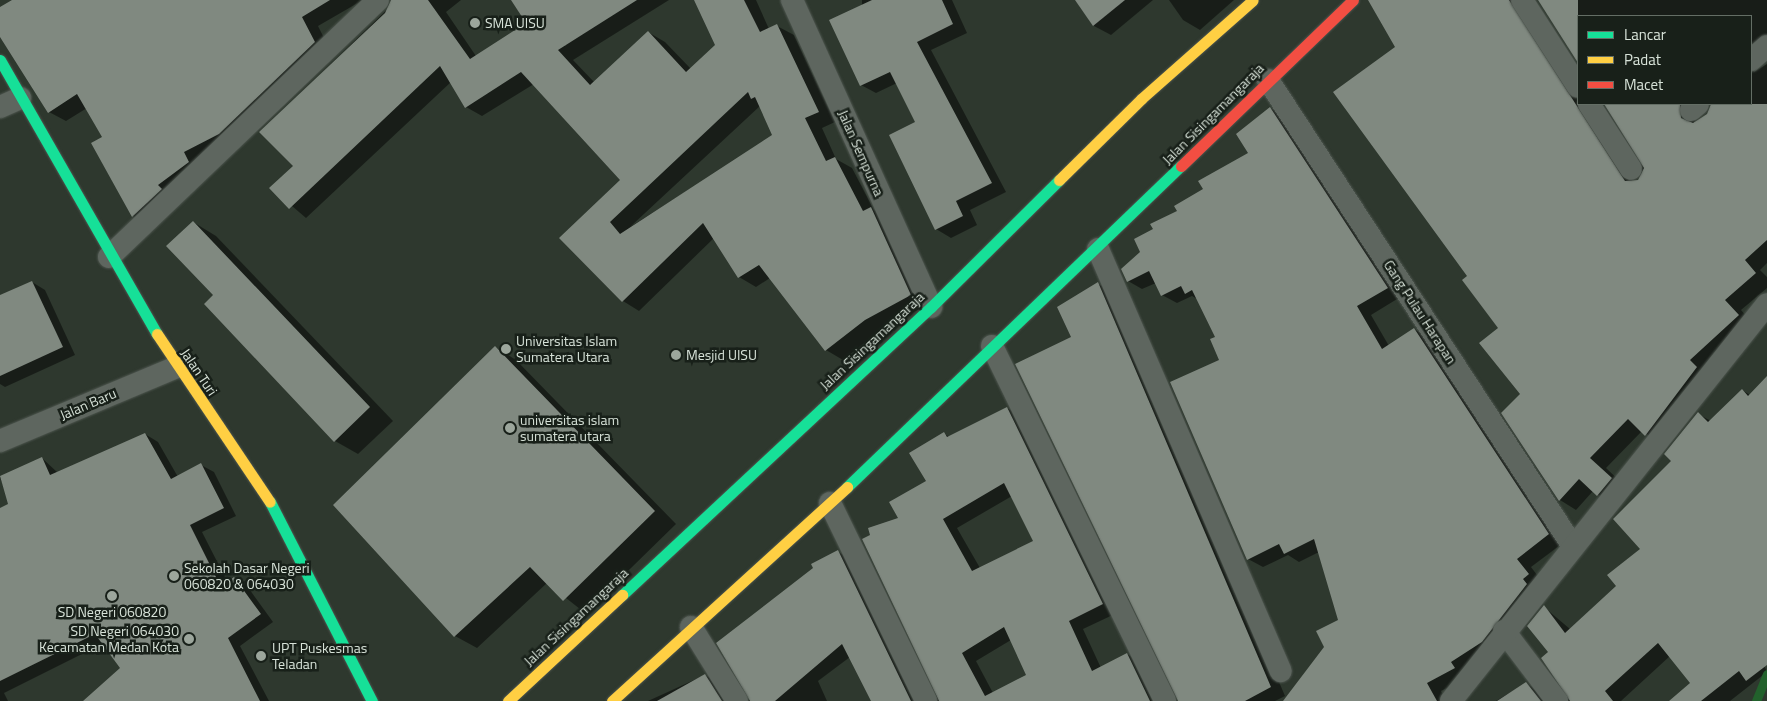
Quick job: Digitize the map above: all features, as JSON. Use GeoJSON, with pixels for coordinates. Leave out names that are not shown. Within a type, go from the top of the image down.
{"type":"FeatureCollection","features":[{"type":"Feature","properties":{"kind":"main road","name":"Jalan Sisingamangaraja"},"geometry":{"type":"LineString","coordinates":[[508,701],[931,307],[1140,98],[1253,0]]}},
{"type":"Feature","properties":{"kind":"main road","name":"Jalan Sisingamangaraja"},"geometry":{"type":"LineString","coordinates":[[612,701],[690,627],[830,503],[992,346],[1098,249],[1268,80],[1353,0]]}},
{"type":"Feature","properties":{"kind":"main road","name":"Jalan Turi"},"geometry":{"type":"LineString","coordinates":[[0,60],[10,102],[177,367],[280,516],[372,701]]}},
{"type":"Feature","properties":{"kind":"street"},"geometry":{"type":"LineString","coordinates":[[109,257],[378,0]]}},
{"type":"Feature","properties":{"kind":"street","name":"Jalan Sempurna"},"geometry":{"type":"LineString","coordinates":[[792,0],[931,307]]}},
{"type":"Feature","properties":{"kind":"street"},"geometry":{"type":"LineString","coordinates":[[1522,0],[1577,85]]}},
{"type":"Feature","properties":{"kind":"street"},"geometry":{"type":"LineString","coordinates":[[1752,59],[1767,46]]}},
{"type":"Feature","properties":{"kind":"street","name":"Gang Pulau Harapan"},"geometry":{"type":"LineString","coordinates":[[1268,80],[1572,545]]}},
{"type":"Feature","properties":{"kind":"street"},"geometry":{"type":"LineString","coordinates":[[1590,105],[1631,169]]}},
{"type":"Feature","properties":{"kind":"street"},"geometry":{"type":"LineString","coordinates":[[1098,249],[1281,671]]}},
{"type":"Feature","properties":{"kind":"street"},"geometry":{"type":"LineString","coordinates":[[1451,701],[1572,545],[1767,304]]}},
{"type":"Feature","properties":{"kind":"street"},"geometry":{"type":"LineString","coordinates":[[992,346],[1165,701]]}},
{"type":"Feature","properties":{"kind":"street","name":"Jalan Baru"},"geometry":{"type":"LineString","coordinates":[[0,441],[177,367]]}},
{"type":"Feature","properties":{"kind":"street"},"geometry":{"type":"LineString","coordinates":[[830,503],[926,701]]}},
{"type":"Feature","properties":{"kind":"street"},"geometry":{"type":"LineString","coordinates":[[690,627],[737,701]]}},
{"type":"Feature","properties":{"kind":"street"},"geometry":{"type":"LineString","coordinates":[[1504,631],[1557,701]]}},
{"type":"Feature","properties":{"kind":"building"},"geometry":{"type":"Polygon","coordinates":[[[12,0],[330,0],[302,17],[315,42],[219,134],[184,152],[189,162],[158,185],[162,189],[132,217],[91,143],[102,137],[77,94],[48,113],[0,37],[0,7],[12,0]]]}},
{"type":"Feature","properties":{"kind":"building"},"geometry":{"type":"Polygon","coordinates":[[[391,0],[428,0],[470,59],[526,23],[511,0],[637,0],[558,50],[590,85],[648,31],[686,72],[715,45],[694,0],[744,0],[760,32],[777,24],[819,112],[805,118],[826,161],[835,157],[863,211],[871,207],[911,295],[865,320],[825,351],[759,265],[738,278],[703,223],[622,302],[559,238],[620,180],[521,72],[465,108],[440,66],[289,209],[269,188],[293,166],[259,132],[385,13],[391,0]],[[748,92],[610,222],[620,234],[772,135],[755,97],[751,99],[748,92]]]}},
{"type":"Feature","properties":{"kind":"building"},"geometry":{"type":"Polygon","coordinates":[[[872,0],[942,0],[953,24],[917,42],[992,183],[956,201],[963,216],[935,230],[889,135],[915,122],[890,72],[860,86],[829,20],[872,0]]]}},
{"type":"Feature","properties":{"kind":"building"},"geometry":{"type":"Polygon","coordinates":[[[1075,0],[1125,0],[1093,26],[1075,0]]]}},
{"type":"Feature","properties":{"kind":"building"},"geometry":{"type":"Polygon","coordinates":[[[1368,0],[1509,0],[1625,181],[1638,180],[1644,168],[1605,105],[1680,105],[1681,118],[1693,123],[1707,114],[1711,105],[1767,104],[1767,240],[1745,260],[1756,273],[1725,300],[1739,315],[1690,360],[1697,367],[1645,436],[1628,419],[1590,458],[1612,478],[1597,496],[1579,479],[1559,501],[1501,413],[1520,394],[1479,343],[1498,328],[1462,280],[1467,276],[1333,92],[1395,47],[1368,0]]]}},
{"type":"Feature","properties":{"kind":"building"},"geometry":{"type":"Polygon","coordinates":[[[1538,0],[1578,0],[1577,61],[1538,0]]]}},
{"type":"Feature","properties":{"kind":"building"},"geometry":{"type":"Polygon","coordinates":[[[1270,107],[1388,288],[1357,306],[1382,349],[1414,328],[1549,534],[1517,559],[1529,574],[1523,579],[1527,584],[1482,642],[1451,662],[1455,668],[1427,683],[1437,701],[1283,701],[1324,647],[1316,631],[1338,620],[1314,539],[1284,554],[1279,544],[1247,560],[1170,382],[1219,360],[1210,339],[1215,337],[1192,290],[1185,294],[1181,286],[1161,296],[1149,271],[1127,282],[1121,269],[1140,252],[1134,239],[1153,229],[1150,224],[1177,211],[1174,206],[1203,189],[1198,181],[1248,153],[1236,134],[1270,107]]]}},
{"type":"Feature","properties":{"kind":"building"},"geometry":{"type":"Polygon","coordinates":[[[193,221],[370,407],[334,442],[204,304],[213,295],[166,246],[193,221]]]}},
{"type":"Feature","properties":{"kind":"building"},"geometry":{"type":"Polygon","coordinates":[[[32,281],[63,347],[0,376],[0,295],[32,281]]]}},
{"type":"Feature","properties":{"kind":"building"},"geometry":{"type":"Polygon","coordinates":[[[1098,282],[1271,687],[1245,701],[1178,701],[1015,364],[1071,337],[1057,307],[1098,282]]]}},
{"type":"Feature","properties":{"kind":"building"},"geometry":{"type":"Polygon","coordinates":[[[495,346],[655,511],[563,601],[530,567],[454,637],[333,505],[495,346]]]}},
{"type":"Feature","properties":{"kind":"building"},"geometry":{"type":"Polygon","coordinates":[[[1767,376],[1767,665],[1746,681],[1739,671],[1701,701],[1669,701],[1690,683],[1658,643],[1605,691],[1613,701],[1570,701],[1541,658],[1548,652],[1527,626],[1544,605],[1565,633],[1616,586],[1607,575],[1640,549],[1613,519],[1671,461],[1664,454],[1698,412],[1708,422],[1742,389],[1748,396],[1767,376]]]}},
{"type":"Feature","properties":{"kind":"building"},"geometry":{"type":"Polygon","coordinates":[[[1007,407],[1103,604],[1069,621],[1092,671],[1127,653],[1150,701],[939,701],[862,539],[870,535],[868,528],[898,518],[889,502],[926,481],[909,453],[944,432],[947,437],[1007,407]],[[1004,483],[943,519],[972,571],[1033,541],[1004,483]],[[1004,627],[962,653],[985,696],[1026,675],[1004,627]]]}},
{"type":"Feature","properties":{"kind":"building"},"geometry":{"type":"Polygon","coordinates":[[[145,433],[171,479],[201,463],[224,508],[190,525],[221,587],[234,577],[261,614],[228,638],[260,701],[83,701],[120,668],[95,634],[0,681],[0,508],[8,504],[0,476],[42,457],[50,475],[145,433]]]}},
{"type":"Feature","properties":{"kind":"building"},"geometry":{"type":"Polygon","coordinates":[[[838,550],[911,701],[871,701],[842,644],[775,701],[750,701],[716,643],[813,568],[811,564],[838,550]]]}},
{"type":"Feature","properties":{"kind":"building"},"geometry":{"type":"Polygon","coordinates":[[[705,674],[722,701],[657,701],[705,674]]]}},
{"type":"Feature","properties":{"kind":"building"},"geometry":{"type":"Polygon","coordinates":[[[1526,682],[1541,701],[1497,701],[1526,682]]]}},
{"type":"Feature","properties":{"kind":"waterway"},"geometry":{"type":"LineString","coordinates":[[1756,701],[1767,674]]}},
{"type":"Feature","properties":{"kind":"traffic: fast"},"geometry":{"type":"LineString","coordinates":[[0,60],[157,334]]}},
{"type":"Feature","properties":{"kind":"traffic: fast"},"geometry":{"type":"LineString","coordinates":[[847,487],[1181,166]]}},
{"type":"Feature","properties":{"kind":"traffic: fast"},"geometry":{"type":"LineString","coordinates":[[622,595],[931,307],[1059,180]]}},
{"type":"Feature","properties":{"kind":"traffic: fast"},"geometry":{"type":"LineString","coordinates":[[270,502],[372,701]]}},
{"type":"Feature","properties":{"kind":"traffic: slow"},"geometry":{"type":"LineString","coordinates":[[1059,180],[1141,99],[1253,0]]}},
{"type":"Feature","properties":{"kind":"traffic: slow"},"geometry":{"type":"LineString","coordinates":[[157,334],[270,502]]}},
{"type":"Feature","properties":{"kind":"traffic: slow"},"geometry":{"type":"LineString","coordinates":[[612,701],[847,487]]}},
{"type":"Feature","properties":{"kind":"traffic: slow"},"geometry":{"type":"LineString","coordinates":[[508,701],[622,595]]}},
{"type":"Feature","properties":{"kind":"traffic: jam"},"geometry":{"type":"LineString","coordinates":[[1181,166],[1353,0]]}},
{"type":"Feature","properties":{"kind":"place","name":"SMA UISU"},"geometry":{"type":"Point","coordinates":[475,23]}},
{"type":"Feature","properties":{"kind":"place","name":"Universitas Islam Sumatera Utara"},"geometry":{"type":"Point","coordinates":[506,349]}},
{"type":"Feature","properties":{"kind":"place","name":"Mesjid UISU"},"geometry":{"type":"Point","coordinates":[676,355]}},
{"type":"Feature","properties":{"kind":"place","name":"universitas islam sumatera utara"},"geometry":{"type":"Point","coordinates":[510,428]}},
{"type":"Feature","properties":{"kind":"place","name":"Sekolah Dasar Negeri 060820 & 064030"},"geometry":{"type":"Point","coordinates":[174,576]}},
{"type":"Feature","properties":{"kind":"place","name":"SD Negeri 060820"},"geometry":{"type":"Point","coordinates":[112,596]}},
{"type":"Feature","properties":{"kind":"place","name":"SD Negeri 064030 Kecamatan Medan Kota"},"geometry":{"type":"Point","coordinates":[189,639]}},
{"type":"Feature","properties":{"kind":"place","name":"UPT Puskesmas Teladan"},"geometry":{"type":"Point","coordinates":[261,656]}}]}
